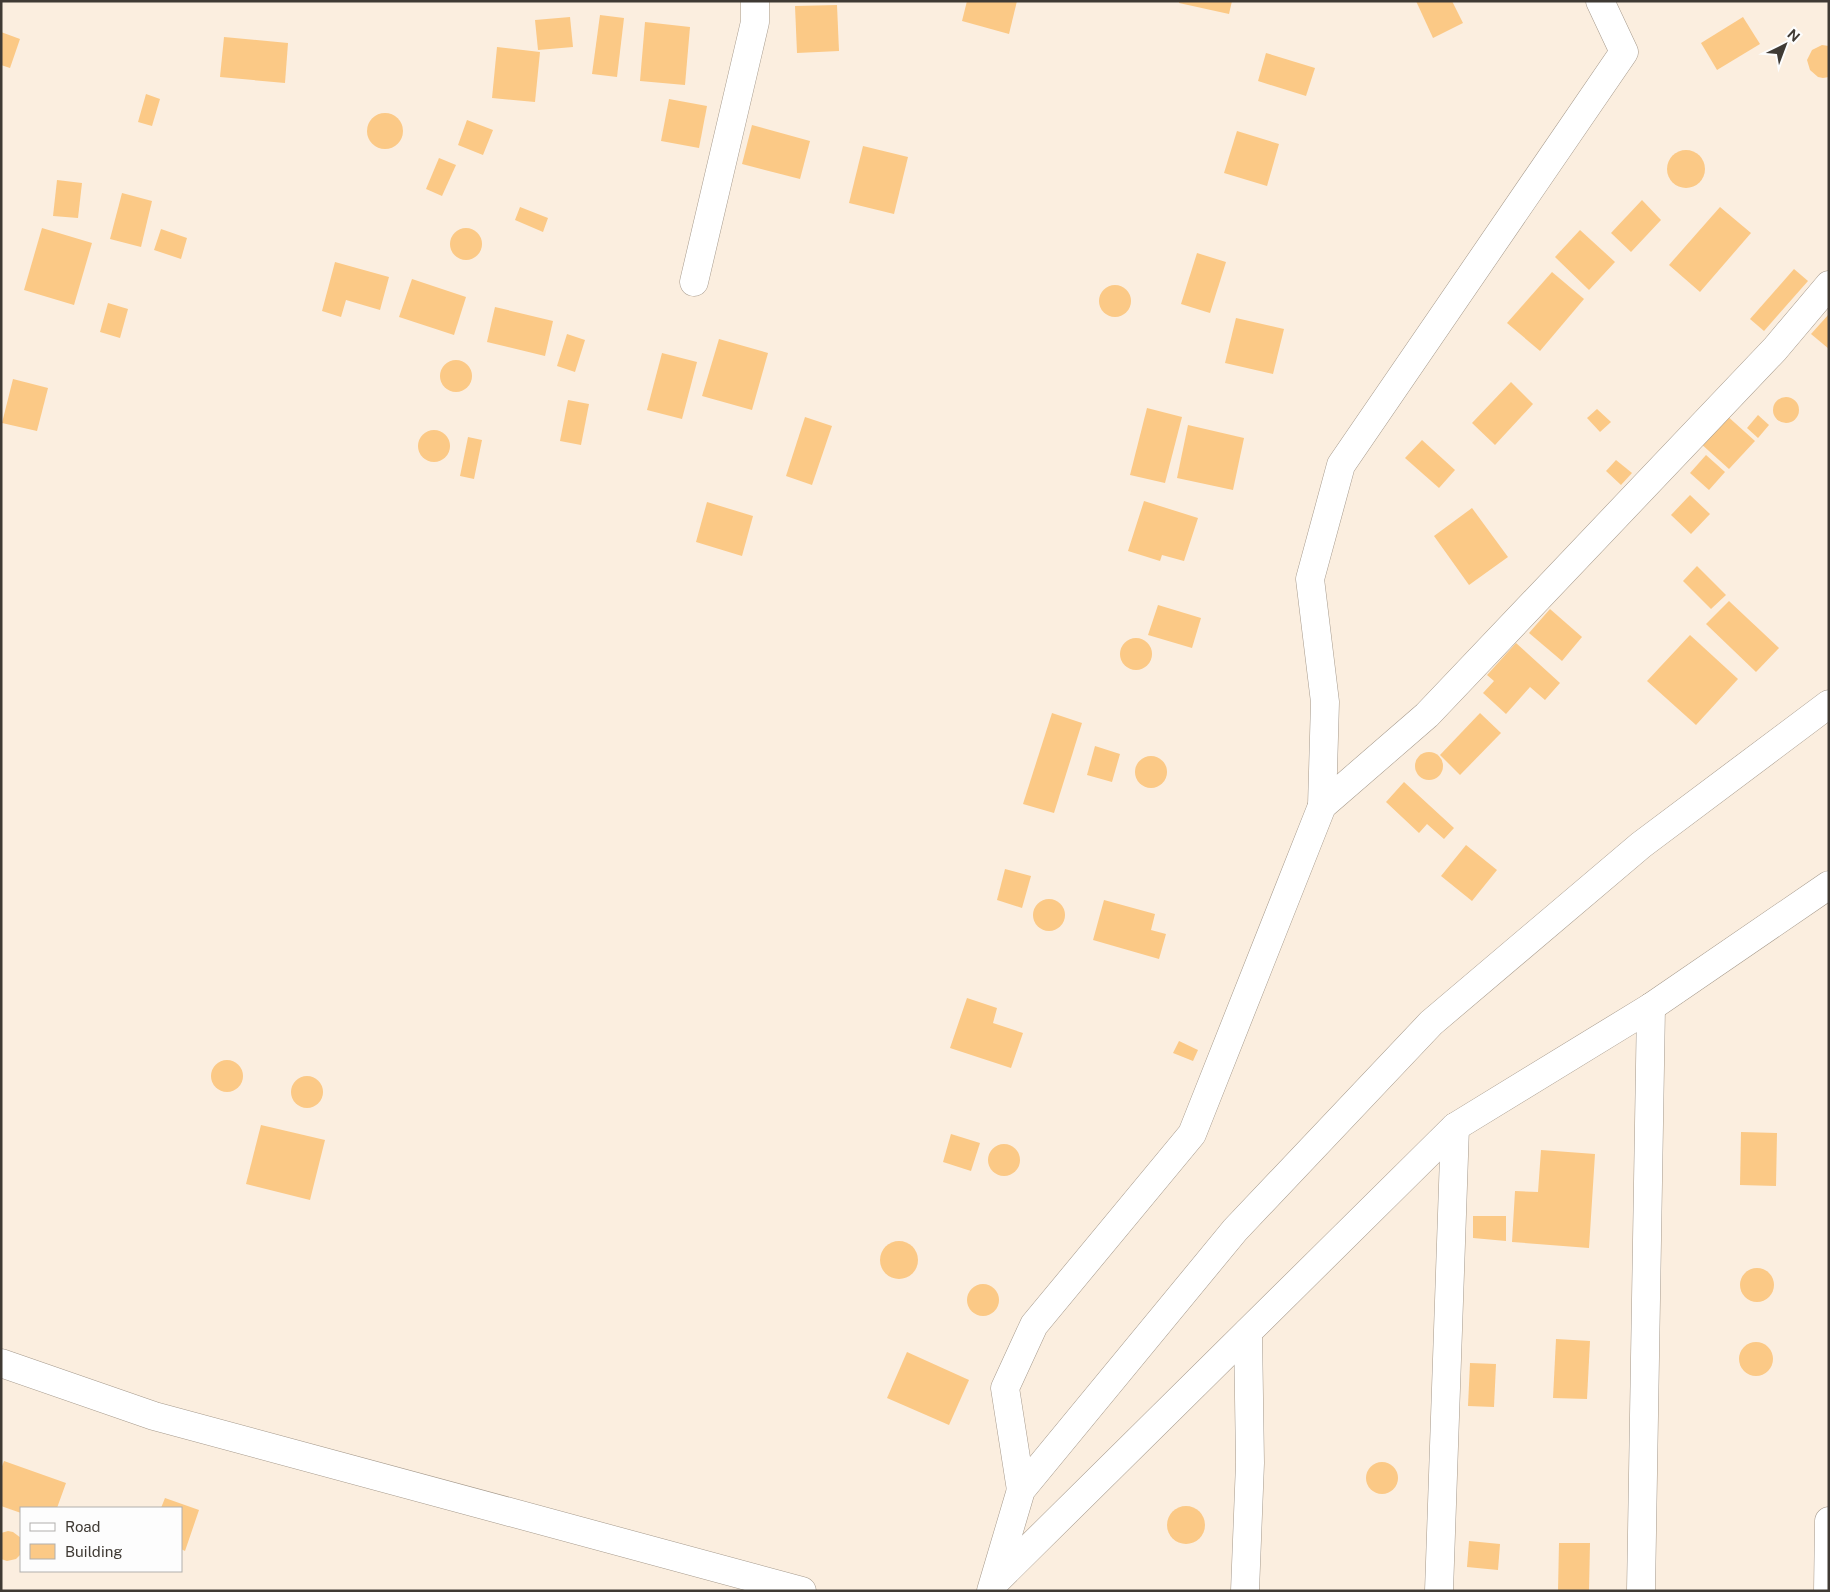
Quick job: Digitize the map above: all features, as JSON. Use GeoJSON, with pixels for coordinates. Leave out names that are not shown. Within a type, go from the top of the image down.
{"type":"FeatureCollection","features":[{"type":"Feature","properties":{"kind":"street"},"geometry":{"type":"LineString","coordinates":[[694,282],[755,22],[755,1]]}},
{"type":"Feature","properties":{"kind":"street"},"geometry":{"type":"LineString","coordinates":[[1021,1490],[1005,1388],[1034,1325],[1192,1134],[1322,806],[1325,702],[1310,579],[1341,465],[1624,52],[1600,1]]}},
{"type":"Feature","properties":{"kind":"street"},"geometry":{"type":"LineString","coordinates":[[1322,806],[1427,715],[1775,349],[1829,285]]}},
{"type":"Feature","properties":{"kind":"street"},"geometry":{"type":"LineString","coordinates":[[992,1587],[1021,1490],[1235,1230],[1431,1023],[1641,845],[1829,704]]}},
{"type":"Feature","properties":{"kind":"street"},"geometry":{"type":"LineString","coordinates":[[992,1587],[1455,1128],[1652,1007],[1829,885]]}},
{"type":"Feature","properties":{"kind":"street"},"geometry":{"type":"LineString","coordinates":[[1641,1591],[1652,1007]]}},
{"type":"Feature","properties":{"kind":"street"},"geometry":{"type":"LineString","coordinates":[[1439,1591],[1455,1128]]}},
{"type":"Feature","properties":{"kind":"street"},"geometry":{"type":"LineString","coordinates":[[1245,1591],[1250,1464],[1248,1332]]}},
{"type":"Feature","properties":{"kind":"street"},"geometry":{"type":"LineString","coordinates":[[1,1363],[154,1416],[802,1591]]}},
{"type":"Feature","properties":{"kind":"street"},"geometry":{"type":"LineString","coordinates":[[1828,1591],[1829,1521]]}},
{"type":"Feature","properties":{"kind":"building"},"geometry":{"type":"Polygon","coordinates":[[[967,1],[1017,1],[1009,34],[962,21],[967,1]]]}},
{"type":"Feature","properties":{"kind":"building"},"geometry":{"type":"Polygon","coordinates":[[[1179,1],[1232,1],[1229,14],[1179,3],[1179,1]]]}},
{"type":"Feature","properties":{"kind":"building"},"geometry":{"type":"Polygon","coordinates":[[[1416,1],[1452,1],[1463,23],[1433,38],[1416,1]]]}},
{"type":"Feature","properties":{"kind":"building"},"geometry":{"type":"Polygon","coordinates":[[[837,5],[839,51],[797,53],[795,6],[837,5]]]}},
{"type":"Feature","properties":{"kind":"building"},"geometry":{"type":"Polygon","coordinates":[[[600,15],[624,18],[617,77],[592,74],[600,15]]]}},
{"type":"Feature","properties":{"kind":"building"},"geometry":{"type":"Polygon","coordinates":[[[570,17],[573,47],[538,50],[535,20],[570,17]]]}},
{"type":"Feature","properties":{"kind":"building"},"geometry":{"type":"Polygon","coordinates":[[[1743,17],[1760,44],[1717,70],[1701,43],[1743,17]]]}},
{"type":"Feature","properties":{"kind":"building"},"geometry":{"type":"Polygon","coordinates":[[[645,22],[690,27],[685,85],[640,81],[645,22]]]}},
{"type":"Feature","properties":{"kind":"building"},"geometry":{"type":"Polygon","coordinates":[[[1,32],[20,39],[10,68],[1,65],[1,32]]]}},
{"type":"Feature","properties":{"kind":"building"},"geometry":{"type":"Polygon","coordinates":[[[224,37],[288,43],[285,83],[220,77],[224,37]]]}},
{"type":"Feature","properties":{"kind":"building"},"geometry":{"type":"Polygon","coordinates":[[[1822,45],[1829,46],[1829,77],[1823,78],[1818,77],[1810,70],[1807,60],[1812,50],[1822,45]]]}},
{"type":"Feature","properties":{"kind":"building"},"geometry":{"type":"Polygon","coordinates":[[[497,47],[540,52],[535,102],[492,98],[497,47]]]}},
{"type":"Feature","properties":{"kind":"building"},"geometry":{"type":"Polygon","coordinates":[[[1266,53],[1315,68],[1306,96],[1258,81],[1266,53]]]}},
{"type":"Feature","properties":{"kind":"building"},"geometry":{"type":"Polygon","coordinates":[[[146,94],[160,99],[152,126],[138,122],[146,94]]]}},
{"type":"Feature","properties":{"kind":"building"},"geometry":{"type":"Polygon","coordinates":[[[669,99],[707,106],[699,148],[661,141],[669,99]]]}},
{"type":"Feature","properties":{"kind":"building"},"geometry":{"type":"Polygon","coordinates":[[[385,113],[398,118],[403,131],[398,144],[385,149],[372,144],[367,131],[372,118],[385,113]]]}},
{"type":"Feature","properties":{"kind":"building"},"geometry":{"type":"Polygon","coordinates":[[[467,120],[493,130],[483,155],[458,145],[467,120]]]}},
{"type":"Feature","properties":{"kind":"building"},"geometry":{"type":"Polygon","coordinates":[[[752,125],[810,141],[800,179],[742,164],[752,125]]]}},
{"type":"Feature","properties":{"kind":"building"},"geometry":{"type":"Polygon","coordinates":[[[1237,131],[1279,144],[1267,186],[1224,173],[1237,131]]]}},
{"type":"Feature","properties":{"kind":"building"},"geometry":{"type":"Polygon","coordinates":[[[863,146],[908,157],[894,214],[849,203],[863,146]]]}},
{"type":"Feature","properties":{"kind":"building"},"geometry":{"type":"Polygon","coordinates":[[[1686,150],[1699,156],[1705,169],[1699,182],[1686,188],[1673,182],[1667,169],[1673,156],[1686,150]]]}},
{"type":"Feature","properties":{"kind":"building"},"geometry":{"type":"Polygon","coordinates":[[[439,158],[456,165],[442,196],[426,189],[439,158]]]}},
{"type":"Feature","properties":{"kind":"building"},"geometry":{"type":"Polygon","coordinates":[[[57,180],[82,183],[78,218],[53,216],[57,180]]]}},
{"type":"Feature","properties":{"kind":"building"},"geometry":{"type":"Polygon","coordinates":[[[122,193],[152,201],[141,247],[110,239],[122,193]]]}},
{"type":"Feature","properties":{"kind":"building"},"geometry":{"type":"Polygon","coordinates":[[[1642,200],[1661,220],[1631,252],[1611,233],[1642,200]]]}},
{"type":"Feature","properties":{"kind":"building"},"geometry":{"type":"Polygon","coordinates":[[[520,207],[548,218],[543,232],[515,220],[520,207]]]}},
{"type":"Feature","properties":{"kind":"building"},"geometry":{"type":"Polygon","coordinates":[[[1720,207],[1751,233],[1700,292],[1669,265],[1720,207]]]}},
{"type":"Feature","properties":{"kind":"building"},"geometry":{"type":"Polygon","coordinates":[[[42,228],[92,243],[74,305],[24,290],[42,228]]]}},
{"type":"Feature","properties":{"kind":"building"},"geometry":{"type":"Polygon","coordinates":[[[466,228],[472,229],[477,233],[481,238],[481,250],[477,255],[472,259],[466,260],[460,259],[455,255],[451,250],[450,244],[451,238],[455,233],[460,229],[466,228]]]}},
{"type":"Feature","properties":{"kind":"building"},"geometry":{"type":"Polygon","coordinates":[[[161,229],[187,238],[181,259],[154,250],[161,229]]]}},
{"type":"Feature","properties":{"kind":"building"},"geometry":{"type":"Polygon","coordinates":[[[1580,230],[1615,262],[1589,290],[1555,257],[1580,230]]]}},
{"type":"Feature","properties":{"kind":"building"},"geometry":{"type":"Polygon","coordinates":[[[1197,253],[1226,262],[1210,313],[1181,304],[1197,253]]]}},
{"type":"Feature","properties":{"kind":"building"},"geometry":{"type":"Polygon","coordinates":[[[335,262],[389,277],[380,310],[346,300],[341,317],[322,311],[335,262]]]}},
{"type":"Feature","properties":{"kind":"building"},"geometry":{"type":"Polygon","coordinates":[[[1794,269],[1808,281],[1764,331],[1750,319],[1794,269]]]}},
{"type":"Feature","properties":{"kind":"building"},"geometry":{"type":"Polygon","coordinates":[[[1552,272],[1584,299],[1540,351],[1507,323],[1552,272]]]}},
{"type":"Feature","properties":{"kind":"building"},"geometry":{"type":"Polygon","coordinates":[[[412,279],[466,297],[454,335],[399,317],[412,279]]]}},
{"type":"Feature","properties":{"kind":"building"},"geometry":{"type":"Polygon","coordinates":[[[1115,285],[1121,286],[1126,290],[1130,295],[1130,307],[1126,312],[1121,316],[1115,317],[1109,316],[1104,312],[1100,307],[1099,301],[1100,295],[1104,290],[1109,286],[1115,285]]]}},
{"type":"Feature","properties":{"kind":"building"},"geometry":{"type":"Polygon","coordinates":[[[108,303],[128,309],[120,338],[100,332],[108,303]]]}},
{"type":"Feature","properties":{"kind":"building"},"geometry":{"type":"Polygon","coordinates":[[[495,307],[553,321],[545,356],[487,342],[495,307]]]}},
{"type":"Feature","properties":{"kind":"building"},"geometry":{"type":"Polygon","coordinates":[[[1829,314],[1829,349],[1811,334],[1829,314]]]}},
{"type":"Feature","properties":{"kind":"building"},"geometry":{"type":"Polygon","coordinates":[[[1236,318],[1284,329],[1273,374],[1225,363],[1236,318]]]}},
{"type":"Feature","properties":{"kind":"building"},"geometry":{"type":"Polygon","coordinates":[[[567,334],[585,340],[575,372],[557,366],[567,334]]]}},
{"type":"Feature","properties":{"kind":"building"},"geometry":{"type":"Polygon","coordinates":[[[719,339],[768,353],[752,410],[702,396],[719,339]]]}},
{"type":"Feature","properties":{"kind":"building"},"geometry":{"type":"Polygon","coordinates":[[[662,353],[697,362],[682,419],[647,410],[662,353]]]}},
{"type":"Feature","properties":{"kind":"building"},"geometry":{"type":"Polygon","coordinates":[[[456,360],[467,365],[472,376],[467,387],[456,392],[445,387],[440,376],[445,365],[456,360]]]}},
{"type":"Feature","properties":{"kind":"building"},"geometry":{"type":"Polygon","coordinates":[[[13,379],[48,388],[37,431],[2,423],[13,379]]]}},
{"type":"Feature","properties":{"kind":"building"},"geometry":{"type":"Polygon","coordinates":[[[1511,382],[1533,404],[1495,445],[1472,423],[1511,382]]]}},
{"type":"Feature","properties":{"kind":"building"},"geometry":{"type":"Polygon","coordinates":[[[1786,397],[1795,401],[1799,410],[1795,419],[1786,423],[1777,419],[1773,410],[1777,401],[1786,397]]]}},
{"type":"Feature","properties":{"kind":"building"},"geometry":{"type":"Polygon","coordinates":[[[568,400],[589,404],[581,445],[560,441],[568,400]]]}},
{"type":"Feature","properties":{"kind":"building"},"geometry":{"type":"Polygon","coordinates":[[[1147,408],[1182,417],[1165,483],[1130,475],[1147,408]]]}},
{"type":"Feature","properties":{"kind":"building"},"geometry":{"type":"Polygon","coordinates":[[[1597,409],[1611,422],[1600,432],[1587,418],[1597,409]]]}},
{"type":"Feature","properties":{"kind":"building"},"geometry":{"type":"Polygon","coordinates":[[[1725,414],[1755,441],[1729,469],[1699,442],[1725,414]]]}},
{"type":"Feature","properties":{"kind":"building"},"geometry":{"type":"Polygon","coordinates":[[[1758,415],[1769,425],[1758,438],[1747,428],[1758,415]]]}},
{"type":"Feature","properties":{"kind":"building"},"geometry":{"type":"Polygon","coordinates":[[[805,417],[832,426],[812,485],[786,476],[805,417]]]}},
{"type":"Feature","properties":{"kind":"building"},"geometry":{"type":"Polygon","coordinates":[[[1188,425],[1244,438],[1233,490],[1177,478],[1188,425]]]}},
{"type":"Feature","properties":{"kind":"building"},"geometry":{"type":"Polygon","coordinates":[[[434,430],[440,431],[445,435],[449,440],[449,452],[445,457],[440,461],[434,462],[428,461],[423,457],[419,452],[418,446],[419,440],[423,435],[428,431],[434,430]]]}},
{"type":"Feature","properties":{"kind":"building"},"geometry":{"type":"Polygon","coordinates":[[[468,437],[482,440],[474,479],[460,476],[468,437]]]}},
{"type":"Feature","properties":{"kind":"building"},"geometry":{"type":"Polygon","coordinates":[[[1422,440],[1455,470],[1439,488],[1405,458],[1422,440]]]}},
{"type":"Feature","properties":{"kind":"building"},"geometry":{"type":"Polygon","coordinates":[[[1706,455],[1725,472],[1709,490],[1690,473],[1706,455]]]}},
{"type":"Feature","properties":{"kind":"building"},"geometry":{"type":"Polygon","coordinates":[[[1616,460],[1632,473],[1621,485],[1606,471],[1616,460]]]}},
{"type":"Feature","properties":{"kind":"building"},"geometry":{"type":"Polygon","coordinates":[[[1690,495],[1710,514],[1691,534],[1671,515],[1690,495]]]}},
{"type":"Feature","properties":{"kind":"building"},"geometry":{"type":"Polygon","coordinates":[[[1144,501],[1198,518],[1184,561],[1162,555],[1160,561],[1128,551],[1144,501]]]}},
{"type":"Feature","properties":{"kind":"building"},"geometry":{"type":"Polygon","coordinates":[[[707,502],[753,516],[742,556],[696,542],[707,502]]]}},
{"type":"Feature","properties":{"kind":"building"},"geometry":{"type":"Polygon","coordinates":[[[1472,508],[1508,557],[1469,585],[1434,536],[1472,508]]]}},
{"type":"Feature","properties":{"kind":"building"},"geometry":{"type":"Polygon","coordinates":[[[1697,566],[1726,595],[1711,609],[1683,581],[1697,566]]]}},
{"type":"Feature","properties":{"kind":"building"},"geometry":{"type":"Polygon","coordinates":[[[1729,601],[1779,648],[1756,672],[1706,624],[1729,601]]]}},
{"type":"Feature","properties":{"kind":"building"},"geometry":{"type":"Polygon","coordinates":[[[1158,605],[1201,618],[1192,648],[1148,635],[1158,605]]]}},
{"type":"Feature","properties":{"kind":"building"},"geometry":{"type":"Polygon","coordinates":[[[1550,609],[1582,637],[1562,661],[1529,633],[1550,609]]]}},
{"type":"Feature","properties":{"kind":"building"},"geometry":{"type":"Polygon","coordinates":[[[1690,635],[1738,679],[1696,725],[1647,681],[1690,635]]]}},
{"type":"Feature","properties":{"kind":"building"},"geometry":{"type":"Polygon","coordinates":[[[1136,638],[1142,639],[1147,643],[1151,648],[1151,660],[1147,665],[1142,669],[1136,670],[1130,669],[1125,665],[1121,660],[1120,654],[1121,648],[1125,643],[1130,639],[1136,638]]]}},
{"type":"Feature","properties":{"kind":"building"},"geometry":{"type":"Polygon","coordinates":[[[1516,643],[1560,683],[1545,700],[1530,687],[1506,714],[1483,693],[1494,681],[1487,675],[1516,643]]]}},
{"type":"Feature","properties":{"kind":"building"},"geometry":{"type":"Polygon","coordinates":[[[1052,713],[1082,723],[1054,813],[1023,804],[1052,713]]]}},
{"type":"Feature","properties":{"kind":"building"},"geometry":{"type":"Polygon","coordinates":[[[1480,713],[1501,733],[1460,775],[1440,755],[1480,713]]]}},
{"type":"Feature","properties":{"kind":"building"},"geometry":{"type":"Polygon","coordinates":[[[1095,746],[1120,754],[1112,782],[1087,775],[1095,746]]]}},
{"type":"Feature","properties":{"kind":"building"},"geometry":{"type":"Polygon","coordinates":[[[1429,752],[1439,756],[1443,766],[1439,776],[1429,780],[1419,776],[1415,766],[1419,756],[1429,752]]]}},
{"type":"Feature","properties":{"kind":"building"},"geometry":{"type":"Polygon","coordinates":[[[1151,756],[1157,757],[1162,761],[1166,766],[1166,778],[1162,783],[1157,787],[1151,788],[1145,787],[1140,783],[1136,778],[1135,772],[1136,766],[1140,761],[1145,757],[1151,756]]]}},
{"type":"Feature","properties":{"kind":"building"},"geometry":{"type":"Polygon","coordinates":[[[1404,782],[1454,828],[1444,839],[1427,824],[1419,833],[1386,802],[1404,782]]]}},
{"type":"Feature","properties":{"kind":"building"},"geometry":{"type":"Polygon","coordinates":[[[1466,845],[1497,870],[1472,901],[1441,876],[1466,845]]]}},
{"type":"Feature","properties":{"kind":"building"},"geometry":{"type":"Polygon","coordinates":[[[1005,869],[1031,876],[1022,908],[997,900],[1005,869]]]}},
{"type":"Feature","properties":{"kind":"building"},"geometry":{"type":"Polygon","coordinates":[[[1049,899],[1055,900],[1060,904],[1064,909],[1064,921],[1060,926],[1055,930],[1049,931],[1043,930],[1038,926],[1034,921],[1033,915],[1034,909],[1038,904],[1043,900],[1049,899]]]}},
{"type":"Feature","properties":{"kind":"building"},"geometry":{"type":"Polygon","coordinates":[[[1104,900],[1155,914],[1151,930],[1166,934],[1159,959],[1093,940],[1104,900]]]}},
{"type":"Feature","properties":{"kind":"building"},"geometry":{"type":"Polygon","coordinates":[[[967,998],[997,1008],[993,1023],[1023,1033],[1011,1068],[950,1048],[967,998]]]}},
{"type":"Feature","properties":{"kind":"building"},"geometry":{"type":"Polygon","coordinates":[[[1179,1041],[1198,1050],[1193,1061],[1173,1053],[1179,1041]]]}},
{"type":"Feature","properties":{"kind":"building"},"geometry":{"type":"Polygon","coordinates":[[[227,1060],[233,1061],[238,1065],[242,1070],[242,1082],[238,1087],[233,1091],[227,1092],[221,1091],[216,1087],[212,1082],[211,1076],[212,1070],[216,1065],[221,1061],[227,1060]]]}},
{"type":"Feature","properties":{"kind":"building"},"geometry":{"type":"Polygon","coordinates":[[[307,1076],[313,1077],[318,1081],[322,1086],[322,1098],[318,1103],[313,1107],[307,1108],[301,1107],[296,1103],[292,1098],[291,1092],[292,1086],[296,1081],[301,1077],[307,1076]]]}},
{"type":"Feature","properties":{"kind":"building"},"geometry":{"type":"Polygon","coordinates":[[[261,1125],[325,1140],[310,1200],[246,1184],[261,1125]]]}},
{"type":"Feature","properties":{"kind":"building"},"geometry":{"type":"Polygon","coordinates":[[[1741,1132],[1777,1133],[1776,1186],[1740,1185],[1741,1132]]]}},
{"type":"Feature","properties":{"kind":"building"},"geometry":{"type":"Polygon","coordinates":[[[951,1134],[980,1143],[971,1171],[943,1162],[951,1134]]]}},
{"type":"Feature","properties":{"kind":"building"},"geometry":{"type":"Polygon","coordinates":[[[1004,1144],[1010,1145],[1015,1149],[1019,1154],[1019,1166],[1015,1171],[1010,1175],[1004,1176],[998,1175],[993,1171],[989,1166],[988,1160],[989,1154],[993,1149],[998,1145],[1004,1144]]]}},
{"type":"Feature","properties":{"kind":"building"},"geometry":{"type":"Polygon","coordinates":[[[1541,1150],[1595,1154],[1589,1248],[1512,1242],[1515,1191],[1538,1192],[1541,1150]]]}},
{"type":"Feature","properties":{"kind":"building"},"geometry":{"type":"Polygon","coordinates":[[[1473,1216],[1506,1216],[1506,1241],[1473,1238],[1473,1216]]]}},
{"type":"Feature","properties":{"kind":"building"},"geometry":{"type":"Polygon","coordinates":[[[899,1241],[912,1247],[918,1260],[912,1273],[899,1279],[886,1273],[880,1260],[886,1247],[899,1241]]]}},
{"type":"Feature","properties":{"kind":"building"},"geometry":{"type":"Polygon","coordinates":[[[1757,1268],[1769,1273],[1774,1285],[1769,1297],[1757,1302],[1745,1297],[1740,1285],[1745,1273],[1757,1268]]]}},
{"type":"Feature","properties":{"kind":"building"},"geometry":{"type":"Polygon","coordinates":[[[983,1284],[989,1285],[994,1289],[998,1294],[998,1306],[994,1311],[989,1315],[983,1316],[977,1315],[972,1311],[968,1306],[967,1300],[968,1294],[972,1289],[977,1285],[983,1284]]]}},
{"type":"Feature","properties":{"kind":"building"},"geometry":{"type":"Polygon","coordinates":[[[1556,1339],[1590,1341],[1587,1399],[1553,1398],[1556,1339]]]}},
{"type":"Feature","properties":{"kind":"building"},"geometry":{"type":"Polygon","coordinates":[[[1756,1342],[1768,1347],[1773,1359],[1768,1371],[1756,1376],[1744,1371],[1739,1359],[1744,1347],[1756,1342]]]}},
{"type":"Feature","properties":{"kind":"building"},"geometry":{"type":"Polygon","coordinates":[[[907,1352],[969,1380],[949,1425],[887,1398],[907,1352]]]}},
{"type":"Feature","properties":{"kind":"building"},"geometry":{"type":"Polygon","coordinates":[[[1470,1363],[1496,1364],[1494,1407],[1468,1406],[1470,1363]]]}},
{"type":"Feature","properties":{"kind":"building"},"geometry":{"type":"Polygon","coordinates":[[[4,1461],[66,1483],[57,1507],[20,1507],[20,1513],[1,1506],[1,1469],[4,1461]]]}},
{"type":"Feature","properties":{"kind":"building"},"geometry":{"type":"Polygon","coordinates":[[[1382,1462],[1388,1463],[1393,1467],[1397,1472],[1397,1484],[1393,1489],[1388,1493],[1382,1494],[1376,1493],[1371,1489],[1367,1484],[1366,1478],[1367,1472],[1371,1467],[1376,1463],[1382,1462]]]}},
{"type":"Feature","properties":{"kind":"building"},"geometry":{"type":"Polygon","coordinates":[[[165,1498],[199,1510],[185,1551],[182,1550],[182,1507],[161,1507],[165,1498]]]}},
{"type":"Feature","properties":{"kind":"building"},"geometry":{"type":"Polygon","coordinates":[[[1186,1506],[1200,1511],[1205,1525],[1200,1539],[1186,1544],[1172,1539],[1167,1525],[1172,1511],[1186,1506]]]}},
{"type":"Feature","properties":{"kind":"building"},"geometry":{"type":"Polygon","coordinates":[[[13,1532],[20,1537],[20,1555],[16,1559],[7,1561],[1,1559],[1,1533],[13,1532]]]}},
{"type":"Feature","properties":{"kind":"building"},"geometry":{"type":"Polygon","coordinates":[[[1469,1541],[1500,1544],[1498,1570],[1467,1567],[1469,1541]]]}},
{"type":"Feature","properties":{"kind":"building"},"geometry":{"type":"Polygon","coordinates":[[[1559,1543],[1590,1543],[1589,1591],[1558,1591],[1559,1543]]]}}]}
